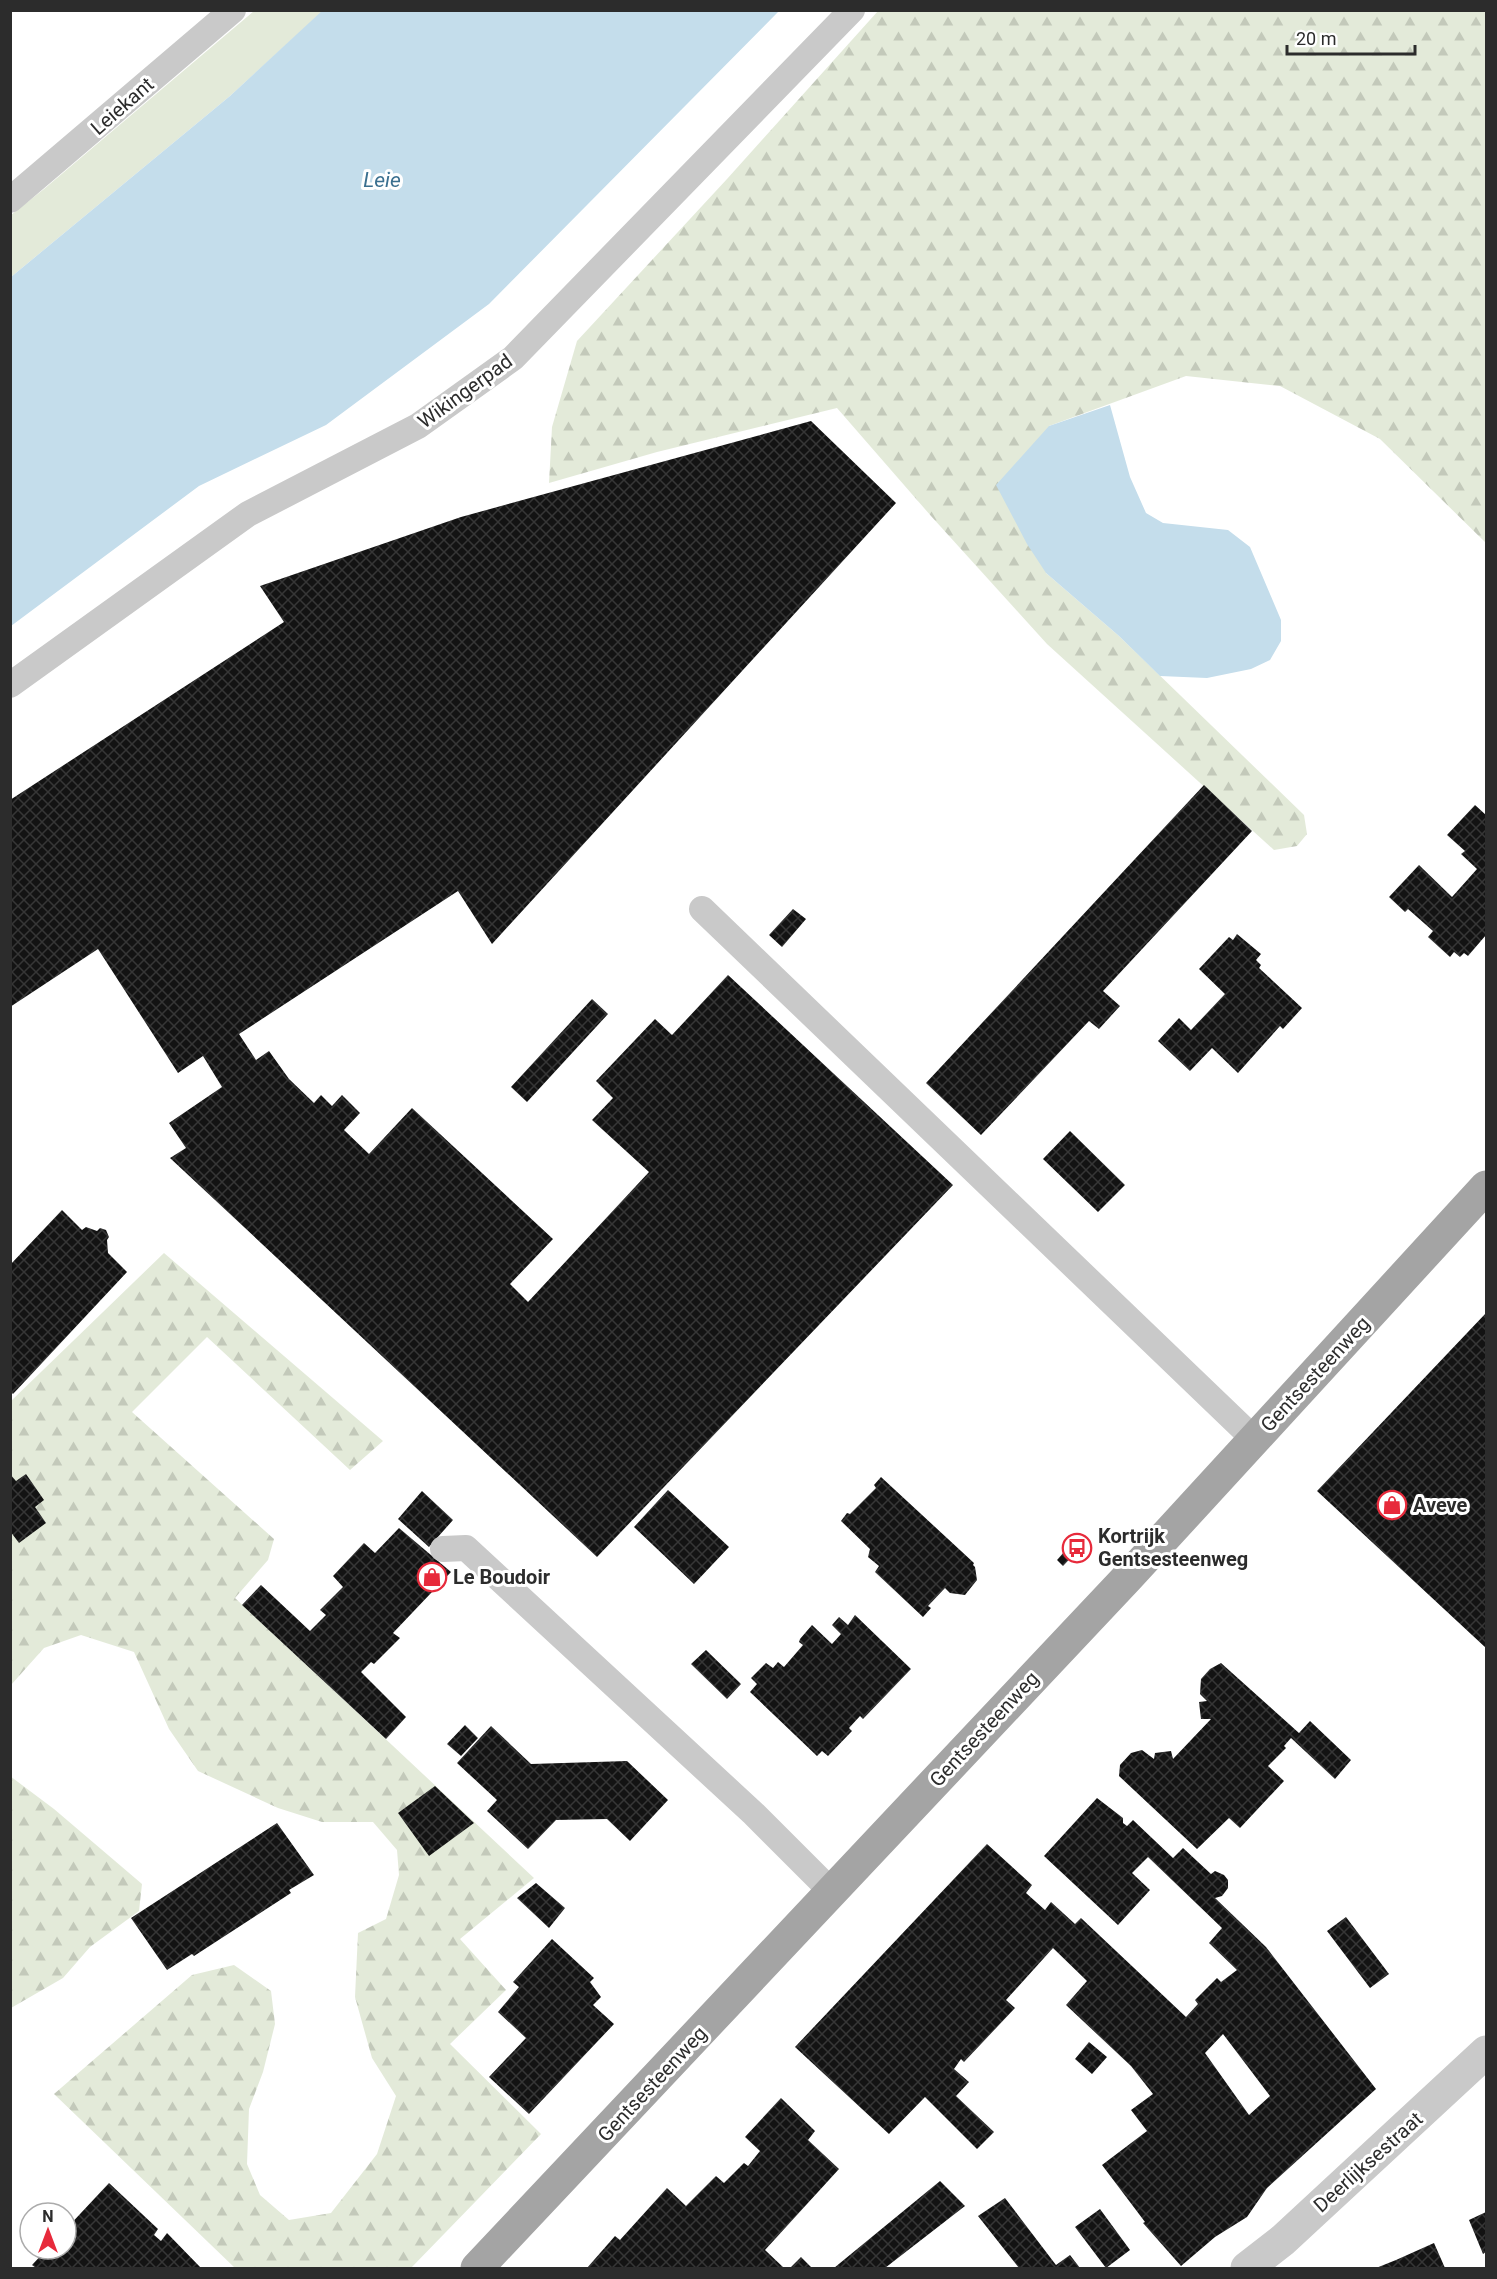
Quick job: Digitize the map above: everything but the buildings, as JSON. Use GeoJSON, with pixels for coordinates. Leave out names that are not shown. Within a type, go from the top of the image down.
{"type":"FeatureCollection","features":[{"type":"Feature","properties":{"kind":"main road","name":"Gentsesteenweg"},"geometry":{"type":"LineString","coordinates":[[477,2268],[1128,1577],[1486,1187]]}},
{"type":"Feature","properties":{"kind":"street","name":"Deerlijksestraat"},"geometry":{"type":"LineString","coordinates":[[1247,2268],[1283,2240],[1486,2052]]}},
{"type":"Feature","properties":{"kind":"lane","name":"Leiekant"},"geometry":{"type":"LineString","coordinates":[[10,200],[233,10]]}},
{"type":"Feature","properties":{"kind":"lane","name":"Wikingerpad"},"geometry":{"type":"LineString","coordinates":[[10,686],[248,514],[418,426],[513,358],[852,10]]}},
{"type":"Feature","properties":{"kind":"lane"},"geometry":{"type":"LineString","coordinates":[[702,909],[1254,1439]]}},
{"type":"Feature","properties":{"kind":"lane"},"geometry":{"type":"LineString","coordinates":[[443,1549],[466,1548],[754,1814],[831,1891]]}},
{"type":"Feature","properties":{"kind":"green space"},"geometry":{"type":"Polygon","coordinates":[[[254,11],[323,11],[230,96],[11,277],[11,215],[254,11]]]}},
{"type":"Feature","properties":{"kind":"green space"},"geometry":{"type":"Polygon","coordinates":[[[878,11],[1486,11],[1486,543],[1380,439],[1280,386],[1186,376],[1049,426],[1046,573],[1119,636],[1304,815],[1307,834],[1297,846],[1274,850],[1047,644],[837,408],[657,452],[549,483],[552,427],[577,341],[878,11]]]}},
{"type":"Feature","properties":{"kind":"green space"},"geometry":{"type":"Polygon","coordinates":[[[164,1253],[383,1441],[350,1470],[207,1337],[132,1412],[274,1539],[268,1560],[235,1598],[534,1878],[460,1939],[506,1990],[450,2044],[541,2134],[411,2268],[235,2268],[54,2094],[192,1975],[234,1965],[271,1991],[275,2024],[263,2072],[249,2109],[247,2164],[260,2195],[289,2220],[331,2213],[377,2154],[396,2096],[372,2058],[355,1997],[358,1933],[386,1919],[399,1875],[397,1850],[373,1822],[322,1822],[278,1808],[198,1771],[169,1729],[134,1652],[81,1635],[44,1648],[11,1685],[11,1401],[164,1253]]]}},
{"type":"Feature","properties":{"kind":"green space"},"geometry":{"type":"Polygon","coordinates":[[[10,1776],[54,1809],[142,1884],[139,1911],[90,1947],[63,1978],[11,2008],[10,1776]]]}},
{"type":"Feature","properties":{"kind":"water","name":"Leie"},"geometry":{"type":"Polygon","coordinates":[[[323,10],[779,11],[489,304],[326,425],[199,486],[11,626],[11,277],[230,96],[323,10]]]}},
{"type":"Feature","properties":{"kind":"water"},"geometry":{"type":"Polygon","coordinates":[[[1110,405],[1130,477],[1146,513],[1163,523],[1228,530],[1250,547],[1281,620],[1281,641],[1270,660],[1251,669],[1207,678],[1160,676],[1119,636],[1046,573],[1027,544],[996,485],[1049,426],[1110,405]]]}},
{"type":"Feature","properties":{"kind":"place","name":"Aveve"},"geometry":{"type":"Point","coordinates":[1392,1505]}},
{"type":"Feature","properties":{"kind":"place","name":"Kortrijk Gentsesteenweg"},"geometry":{"type":"Point","coordinates":[1077,1548]}},
{"type":"Feature","properties":{"kind":"place","name":"Le Boudoir"},"geometry":{"type":"Point","coordinates":[432,1577]}}]}
